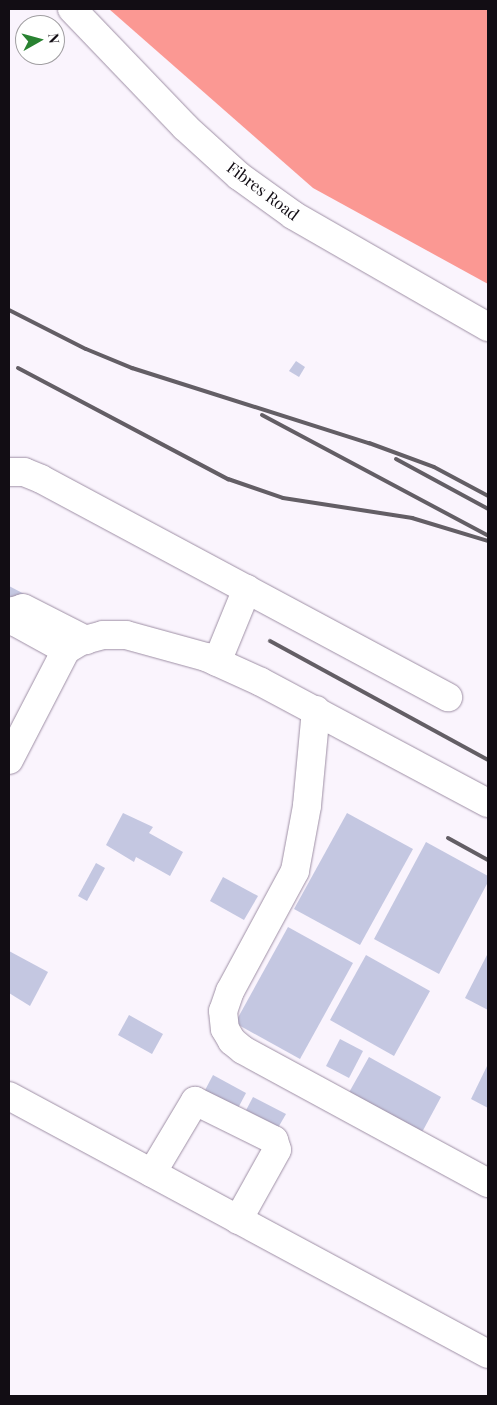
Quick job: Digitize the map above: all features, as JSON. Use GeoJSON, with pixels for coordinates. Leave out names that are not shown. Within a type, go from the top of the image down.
{"type":"FeatureCollection","features":[{"type":"Feature","properties":{"kind":"street","name":"Fibres Road"},"geometry":{"type":"LineString","coordinates":[[72,9],[185,127],[239,176],[293,215],[488,327]]}},
{"type":"Feature","properties":{"kind":"street"},"geometry":{"type":"LineString","coordinates":[[9,472],[24,472],[41,479],[448,697]]}},
{"type":"Feature","properties":{"kind":"street"},"geometry":{"type":"LineString","coordinates":[[217,662],[247,590]]}},
{"type":"Feature","properties":{"kind":"street"},"geometry":{"type":"LineString","coordinates":[[11,610],[22,608],[76,645]]}},
{"type":"Feature","properties":{"kind":"street"},"geometry":{"type":"LineString","coordinates":[[9,760],[76,645],[103,635],[126,635],[161,643],[217,662],[316,710],[488,803]]}},
{"type":"Feature","properties":{"kind":"street"},"geometry":{"type":"LineString","coordinates":[[316,710],[307,806],[295,871],[230,991],[223,1011],[226,1029],[232,1042],[243,1050],[488,1183]]}},
{"type":"Feature","properties":{"kind":"street"},"geometry":{"type":"LineString","coordinates":[[9,1096],[488,1354]]}},
{"type":"Feature","properties":{"kind":"street"},"geometry":{"type":"LineString","coordinates":[[152,1173],[194,1101],[274,1140],[277,1150],[238,1220]]}},
{"type":"Feature","properties":{"kind":"shaded area"},"geometry":{"type":"Polygon","coordinates":[[[109,9],[488,9],[488,284],[313,188],[109,9]]]}},
{"type":"Feature","properties":{"kind":"building"},"geometry":{"type":"Polygon","coordinates":[[[296,361],[305,367],[299,377],[289,371],[296,361]]]}},
{"type":"Feature","properties":{"kind":"building"},"geometry":{"type":"Polygon","coordinates":[[[9,586],[30,597],[9,630],[9,586]]]}},
{"type":"Feature","properties":{"kind":"building"},"geometry":{"type":"Polygon","coordinates":[[[123,813],[153,827],[149,833],[183,852],[170,876],[136,857],[134,862],[106,845],[123,813]]]}},
{"type":"Feature","properties":{"kind":"building"},"geometry":{"type":"Polygon","coordinates":[[[347,813],[413,849],[360,945],[294,909],[347,813]]]}},
{"type":"Feature","properties":{"kind":"building"},"geometry":{"type":"Polygon","coordinates":[[[426,842],[488,876],[488,882],[439,974],[374,939],[426,842]]]}},
{"type":"Feature","properties":{"kind":"building"},"geometry":{"type":"Polygon","coordinates":[[[96,863],[105,868],[87,901],[78,896],[96,863]]]}},
{"type":"Feature","properties":{"kind":"building"},"geometry":{"type":"Polygon","coordinates":[[[223,877],[258,896],[244,920],[210,901],[223,877]]]}},
{"type":"Feature","properties":{"kind":"building"},"geometry":{"type":"Polygon","coordinates":[[[288,927],[353,963],[300,1059],[235,1023],[288,927]]]}},
{"type":"Feature","properties":{"kind":"building"},"geometry":{"type":"Polygon","coordinates":[[[9,951],[48,972],[30,1006],[9,993],[9,951]]]}},
{"type":"Feature","properties":{"kind":"building"},"geometry":{"type":"Polygon","coordinates":[[[488,953],[488,1010],[465,998],[488,953]]]}},
{"type":"Feature","properties":{"kind":"building"},"geometry":{"type":"Polygon","coordinates":[[[366,955],[430,991],[394,1056],[330,1020],[366,955]]]}},
{"type":"Feature","properties":{"kind":"building"},"geometry":{"type":"Polygon","coordinates":[[[129,1015],[163,1034],[152,1054],[118,1035],[129,1015]]]}},
{"type":"Feature","properties":{"kind":"building"},"geometry":{"type":"Polygon","coordinates":[[[340,1039],[363,1051],[349,1078],[326,1066],[340,1039]]]}},
{"type":"Feature","properties":{"kind":"building"},"geometry":{"type":"Polygon","coordinates":[[[369,1057],[441,1097],[420,1136],[347,1096],[369,1057]]]}},
{"type":"Feature","properties":{"kind":"building"},"geometry":{"type":"Polygon","coordinates":[[[488,1064],[488,1108],[471,1099],[488,1064]]]}},
{"type":"Feature","properties":{"kind":"building"},"geometry":{"type":"Polygon","coordinates":[[[213,1075],[246,1093],[236,1112],[203,1094],[213,1075]]]}},
{"type":"Feature","properties":{"kind":"building"},"geometry":{"type":"Polygon","coordinates":[[[253,1097],[286,1114],[275,1133],[243,1116],[253,1097]]]}},
{"type":"Feature","properties":{"kind":"railway"},"geometry":{"type":"LineString","coordinates":[[9,310],[86,349],[132,368],[369,443],[434,467],[488,496]]}},
{"type":"Feature","properties":{"kind":"railway"},"geometry":{"type":"LineString","coordinates":[[18,368],[228,479],[283,498],[412,518],[488,541]]}},
{"type":"Feature","properties":{"kind":"railway"},"geometry":{"type":"LineString","coordinates":[[262,415],[487,535]]}},
{"type":"Feature","properties":{"kind":"railway"},"geometry":{"type":"LineString","coordinates":[[396,459],[488,509]]}},
{"type":"Feature","properties":{"kind":"railway"},"geometry":{"type":"LineString","coordinates":[[270,641],[488,760]]}},
{"type":"Feature","properties":{"kind":"railway"},"geometry":{"type":"LineString","coordinates":[[448,838],[488,860]]}}]}
